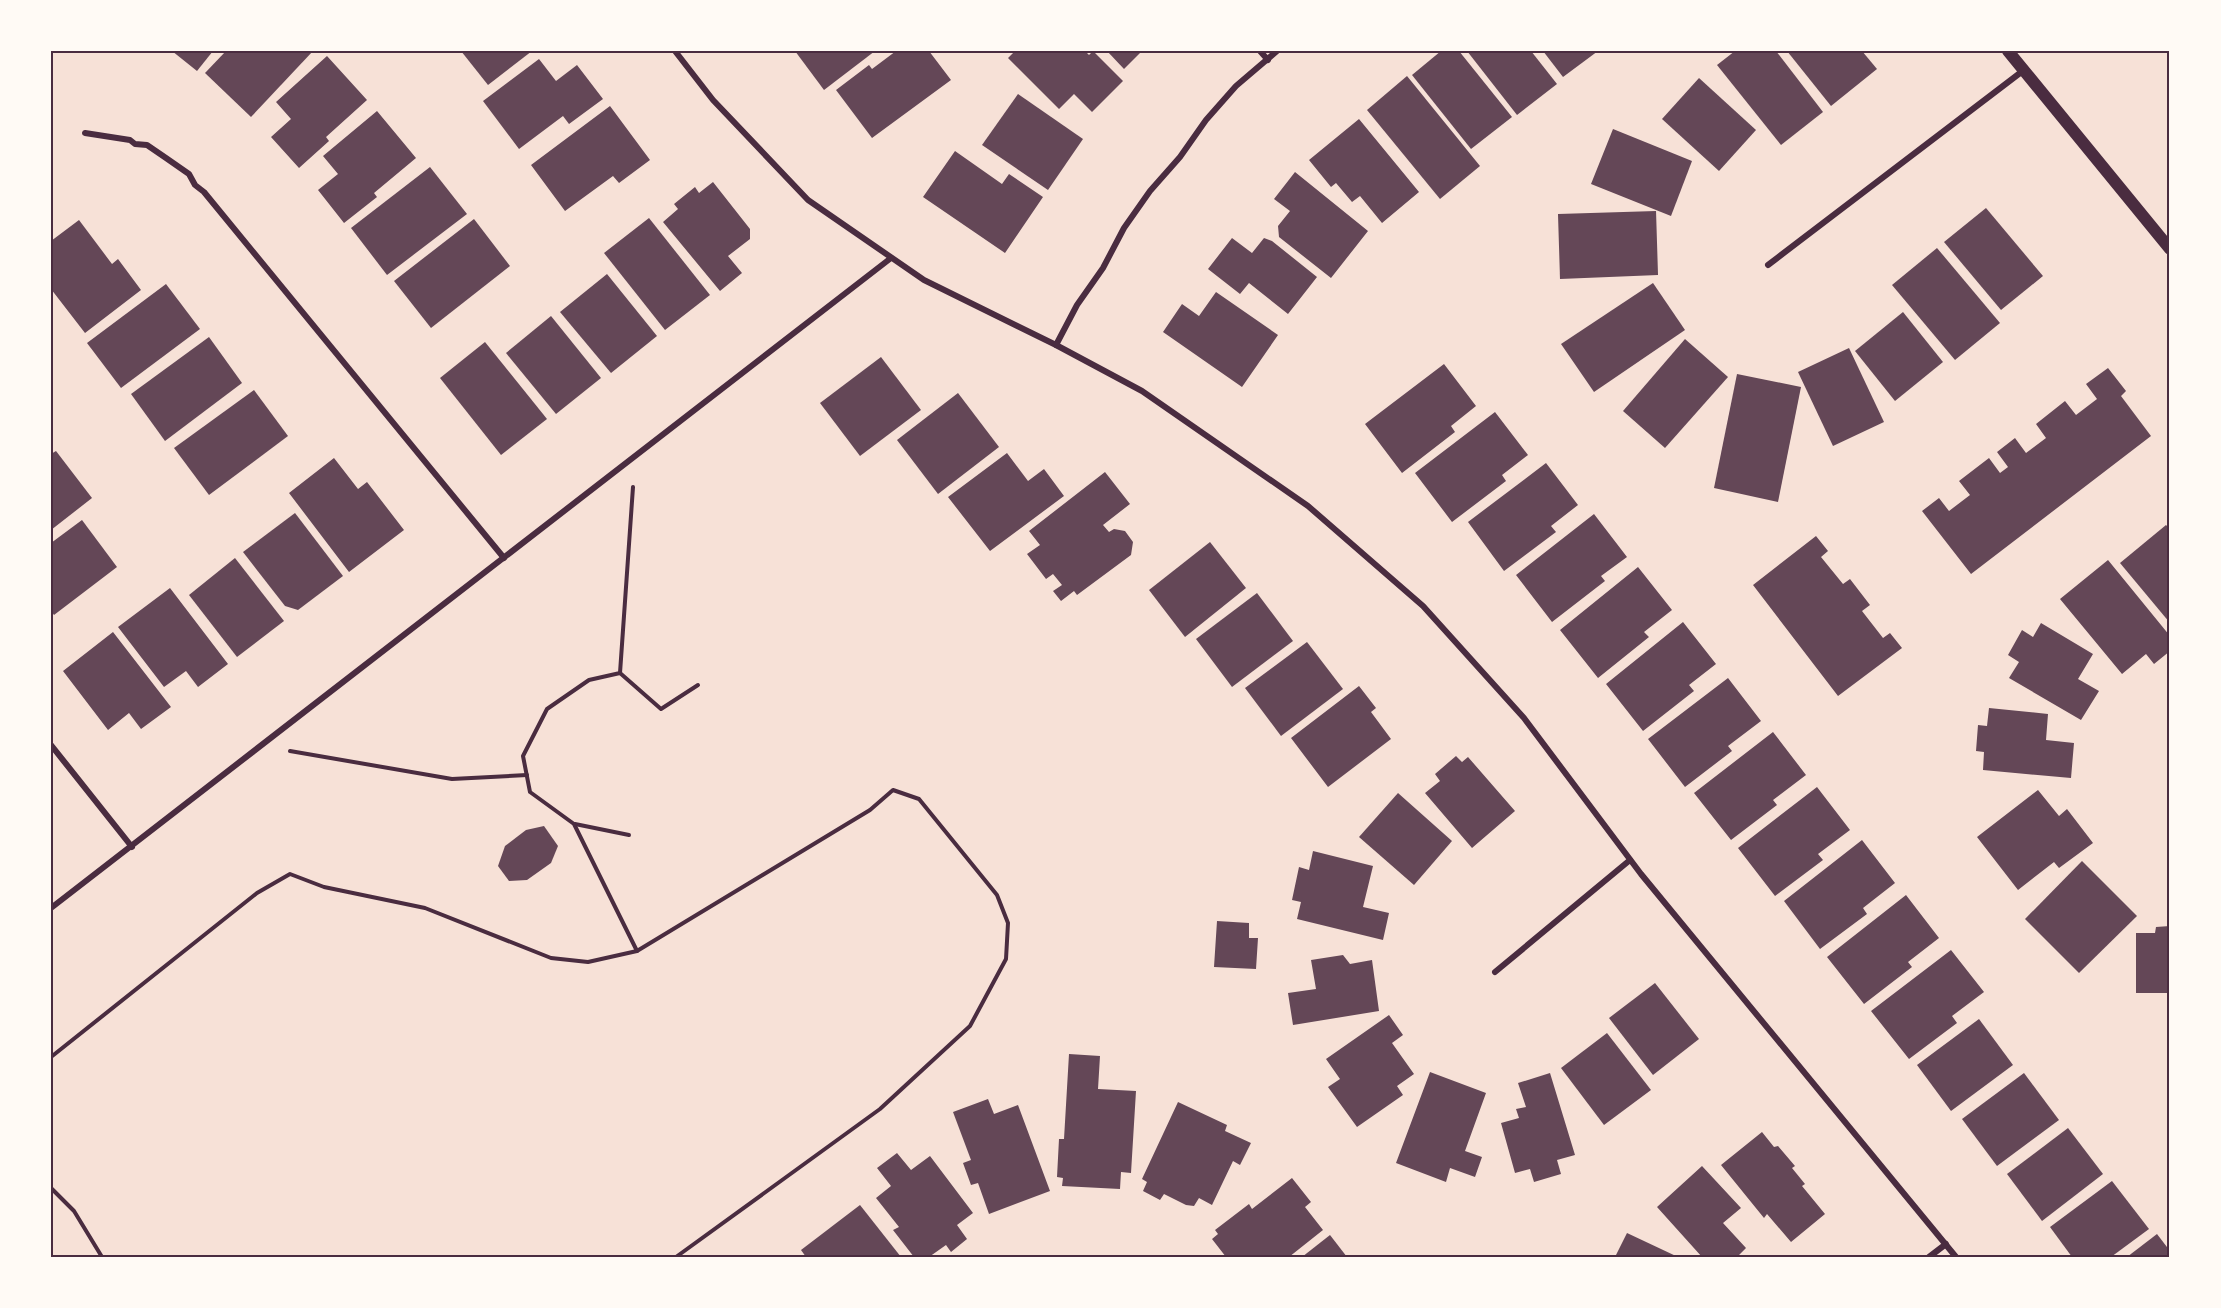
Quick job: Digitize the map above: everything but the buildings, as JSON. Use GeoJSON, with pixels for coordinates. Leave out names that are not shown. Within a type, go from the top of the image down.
{"type":"FeatureCollection","features":[{"type":"Feature","properties":{"kind":"main road"},"geometry":{"type":"LineString","coordinates":[[2008,51],[2170,249]]}},
{"type":"Feature","properties":{"kind":"street"},"geometry":{"type":"LineString","coordinates":[[675,51],[713,100],[808,200],[924,280],[1142,390],[1308,506],[1423,606],[1524,718],[1630,860],[1956,1257]]}},
{"type":"Feature","properties":{"kind":"street"},"geometry":{"type":"LineString","coordinates":[[1260,51],[1268,60]]}},
{"type":"Feature","properties":{"kind":"street"},"geometry":{"type":"LineString","coordinates":[[1056,345],[1077,305],[1103,268],[1124,228],[1150,191],[1236,86],[1277,51]]}},
{"type":"Feature","properties":{"kind":"street"},"geometry":{"type":"LineString","coordinates":[[1768,265],[2024,70]]}},
{"type":"Feature","properties":{"kind":"street"},"geometry":{"type":"LineString","coordinates":[[85,133],[147,145],[189,174],[195,185],[204,192],[298,304],[504,558]]}},
{"type":"Feature","properties":{"kind":"street"},"geometry":{"type":"LineString","coordinates":[[51,908],[891,258]]}},
{"type":"Feature","properties":{"kind":"street"},"geometry":{"type":"LineString","coordinates":[[51,746],[132,847]]}},
{"type":"Feature","properties":{"kind":"street"},"geometry":{"type":"LineString","coordinates":[[1495,972],[1630,860]]}},
{"type":"Feature","properties":{"kind":"street"},"geometry":{"type":"LineString","coordinates":[[1929,1257],[1946,1244]]}},
{"type":"Feature","properties":{"kind":"path"},"geometry":{"type":"LineString","coordinates":[[620,673],[635,457]]}},
{"type":"Feature","properties":{"kind":"path"},"geometry":{"type":"LineString","coordinates":[[620,673],[661,709],[698,685]]}},
{"type":"Feature","properties":{"kind":"path"},"geometry":{"type":"LineString","coordinates":[[620,673],[589,680],[547,709],[523,756],[530,792],[574,824],[629,835]]}},
{"type":"Feature","properties":{"kind":"path"},"geometry":{"type":"LineString","coordinates":[[263,746],[452,779],[526,775]]}},
{"type":"Feature","properties":{"kind":"path"},"geometry":{"type":"LineString","coordinates":[[51,1057],[257,893],[290,874],[324,887],[425,908],[551,958],[588,962],[637,951],[870,810],[893,790],[919,799],[997,895],[1008,922],[1006,959],[970,1026],[880,1109],[676,1257]]}},
{"type":"Feature","properties":{"kind":"path"},"geometry":{"type":"LineString","coordinates":[[574,824],[637,951]]}},
{"type":"Feature","properties":{"kind":"path"},"geometry":{"type":"LineString","coordinates":[[51,1188],[74,1211],[102,1257]]}}]}
